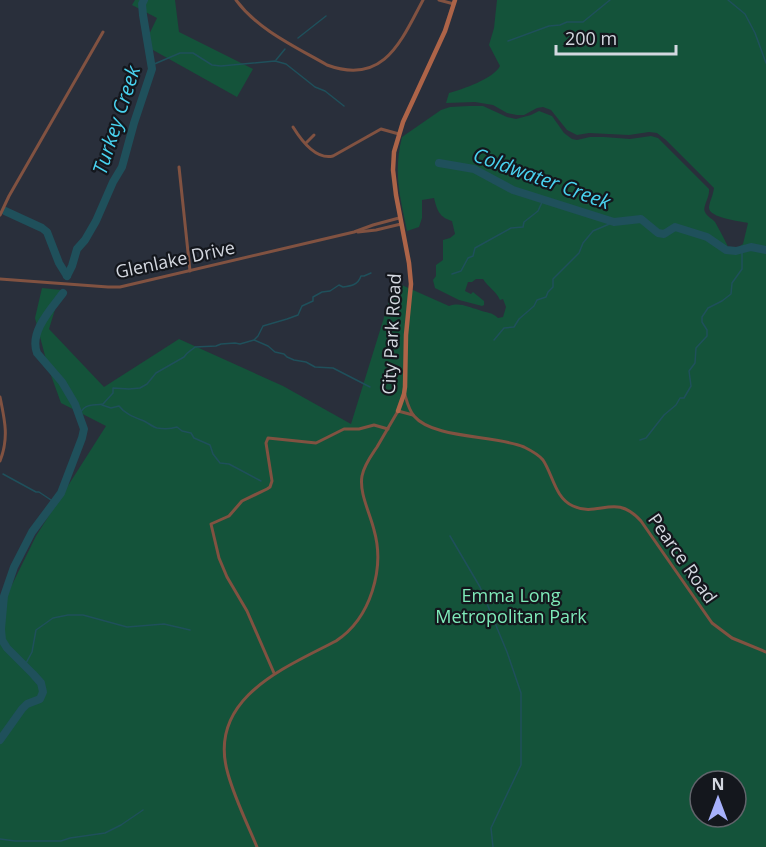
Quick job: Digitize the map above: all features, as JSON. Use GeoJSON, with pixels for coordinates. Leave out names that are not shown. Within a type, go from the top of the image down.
{"type":"FeatureCollection","features":[{"type":"Feature","properties":{"kind":"street"},"geometry":{"type":"LineString","coordinates":[[236,0],[248,15],[264,28],[334,68],[354,70],[372,67],[392,53],[400,43],[423,0]]}},
{"type":"Feature","properties":{"kind":"street"},"geometry":{"type":"LineString","coordinates":[[439,0],[454,2]]}},
{"type":"Feature","properties":{"kind":"street","name":"City Park Road"},"geometry":{"type":"LineString","coordinates":[[257,847],[228,775],[225,743],[229,726],[240,704],[253,690],[274,673],[345,635],[359,619],[377,573],[379,555],[375,532],[363,493],[362,475],[398,411],[404,394],[411,284],[393,170],[394,152],[399,134],[445,31],[454,2]]}},
{"type":"Feature","properties":{"kind":"street"},"geometry":{"type":"LineString","coordinates":[[0,215],[103,32]]}},
{"type":"Feature","properties":{"kind":"street"},"geometry":{"type":"LineString","coordinates":[[293,127],[315,153],[328,157],[381,129],[399,134]]}},
{"type":"Feature","properties":{"kind":"street"},"geometry":{"type":"LineString","coordinates":[[306,143],[314,135]]}},
{"type":"Feature","properties":{"kind":"street"},"geometry":{"type":"LineString","coordinates":[[179,167],[190,271]]}},
{"type":"Feature","properties":{"kind":"street","name":"Glenlake Drive"},"geometry":{"type":"LineString","coordinates":[[0,279],[108,287],[132,285],[354,232],[376,230],[400,221]]}},
{"type":"Feature","properties":{"kind":"street"},"geometry":{"type":"LineString","coordinates":[[404,394],[413,415]]}},
{"type":"Feature","properties":{"kind":"street"},"geometry":{"type":"LineString","coordinates":[[0,397],[6,429],[6,444],[0,462]]}},
{"type":"Feature","properties":{"kind":"street"},"geometry":{"type":"LineString","coordinates":[[398,411],[413,415]]}},
{"type":"Feature","properties":{"kind":"street","name":"Pearce Road"},"geometry":{"type":"LineString","coordinates":[[413,415],[424,424],[435,428],[461,435],[512,442],[528,449],[542,459],[559,492],[574,507],[592,509],[612,506],[633,512],[712,623],[732,638],[766,652]]}},
{"type":"Feature","properties":{"kind":"street"},"geometry":{"type":"LineString","coordinates":[[274,673],[247,611],[227,577],[219,558],[211,524],[228,516],[243,501],[270,487],[272,481],[266,443],[268,438],[316,443],[345,429],[359,429],[374,425],[388,429]]}},
{"type":"Feature","properties":{"kind":"green space"},"geometry":{"type":"Polygon","coordinates":[[[135,0],[175,0],[179,32],[253,69],[237,97],[144,45],[157,18],[132,5],[135,0]]]}},
{"type":"Feature","properties":{"kind":"green space","name":"Emma Long Metropolitan Park"},"geometry":{"type":"Polygon","coordinates":[[[497,0],[766,0],[766,847],[0,847],[0,609],[36,536],[106,426],[61,403],[48,367],[35,318],[42,288],[61,290],[49,329],[104,387],[179,339],[283,386],[351,424],[395,282],[449,306],[464,305],[498,318],[503,317],[506,307],[503,299],[500,300],[483,279],[468,282],[465,291],[471,294],[473,292],[484,301],[482,306],[459,300],[435,288],[433,280],[436,276],[436,265],[443,260],[443,240],[455,234],[452,221],[439,213],[434,198],[422,200],[422,218],[419,227],[407,231],[398,173],[402,137],[441,110],[450,107],[483,106],[516,119],[539,111],[552,116],[564,133],[577,140],[590,137],[630,139],[651,136],[658,138],[709,189],[704,207],[705,212],[715,222],[729,249],[743,244],[748,223],[719,216],[710,211],[714,188],[657,133],[577,135],[567,130],[551,110],[543,107],[524,115],[517,115],[507,113],[493,105],[475,102],[446,103],[449,93],[484,79],[500,66],[489,45],[494,28],[497,0]]]}},
{"type":"Feature","properties":{"kind":"waterway","name":"Turkey Creek"},"geometry":{"type":"LineString","coordinates":[[67,276],[77,249],[96,221],[122,167],[152,69],[143,15],[144,0]]}},
{"type":"Feature","properties":{"kind":"waterway"},"geometry":{"type":"LineString","coordinates":[[508,41],[549,26],[567,22],[583,22],[610,0]]}},
{"type":"Feature","properties":{"kind":"waterway"},"geometry":{"type":"LineString","coordinates":[[728,0],[745,14],[766,63]]}},
{"type":"Feature","properties":{"kind":"waterway"},"geometry":{"type":"LineString","coordinates":[[298,38],[326,16]]}},
{"type":"Feature","properties":{"kind":"waterway"},"geometry":{"type":"LineString","coordinates":[[276,60],[285,49]]}},
{"type":"Feature","properties":{"kind":"waterway"},"geometry":{"type":"LineString","coordinates":[[152,65],[180,53],[193,53],[212,65],[221,66],[275,61],[286,64],[344,106]]}},
{"type":"Feature","properties":{"kind":"waterway","name":"Coldwater Creek"},"geometry":{"type":"LineString","coordinates":[[439,163],[474,169],[513,190],[614,222],[641,219],[658,233],[664,234],[675,227],[707,237],[726,250],[736,251],[751,247],[766,250]]}},
{"type":"Feature","properties":{"kind":"waterway"},"geometry":{"type":"LineString","coordinates":[[452,274],[461,271],[468,258],[473,256],[475,248],[511,228],[523,227],[524,222],[538,211],[543,200]]}},
{"type":"Feature","properties":{"kind":"waterway"},"geometry":{"type":"LineString","coordinates":[[5,211],[47,232],[59,263],[67,276]]}},
{"type":"Feature","properties":{"kind":"waterway"},"geometry":{"type":"LineString","coordinates":[[494,340],[504,328],[514,327],[537,300],[546,297],[553,287],[553,279],[579,253],[583,243],[593,231],[614,222]]}},
{"type":"Feature","properties":{"kind":"waterway"},"geometry":{"type":"LineString","coordinates":[[640,440],[646,438],[680,398],[684,398],[691,386],[689,371],[695,363],[696,348],[707,336],[702,317],[708,308],[731,294],[732,283],[742,269],[742,250]]}},
{"type":"Feature","properties":{"kind":"waterway"},"geometry":{"type":"LineString","coordinates":[[79,416],[86,407],[103,404],[113,393],[113,388],[140,388],[147,384],[156,373],[184,357],[195,347],[240,344],[254,340],[263,326],[298,315],[302,306],[313,301],[313,297],[339,285],[343,287],[354,284],[361,276],[371,273]]}},
{"type":"Feature","properties":{"kind":"waterway","name":"Turkey Creek"},"geometry":{"type":"LineString","coordinates":[[0,740],[22,709],[27,704],[40,699],[43,692],[41,683],[2,640],[4,596],[14,567],[32,532],[61,493],[84,429],[75,404],[62,382],[37,353],[35,345],[42,321],[63,293]]}},
{"type":"Feature","properties":{"kind":"waterway"},"geometry":{"type":"LineString","coordinates":[[254,340],[294,360],[306,362],[315,367],[333,368],[370,387]]}},
{"type":"Feature","properties":{"kind":"waterway"},"geometry":{"type":"LineString","coordinates":[[102,405],[111,408],[119,406],[130,415],[157,428],[177,427],[191,433],[194,438],[210,445],[220,463],[229,464],[261,481]]}},
{"type":"Feature","properties":{"kind":"waterway"},"geometry":{"type":"LineString","coordinates":[[3,474],[54,502]]}},
{"type":"Feature","properties":{"kind":"waterway"},"geometry":{"type":"LineString","coordinates":[[450,536],[480,587],[521,693],[521,765],[491,828],[493,847]]}},
{"type":"Feature","properties":{"kind":"waterway"},"geometry":{"type":"LineString","coordinates":[[25,665],[32,652],[36,630],[53,618],[83,615],[127,627],[164,624],[190,630]]}},
{"type":"Feature","properties":{"kind":"waterway"},"geometry":{"type":"LineString","coordinates":[[0,839],[61,841],[105,833],[143,810]]}}]}
